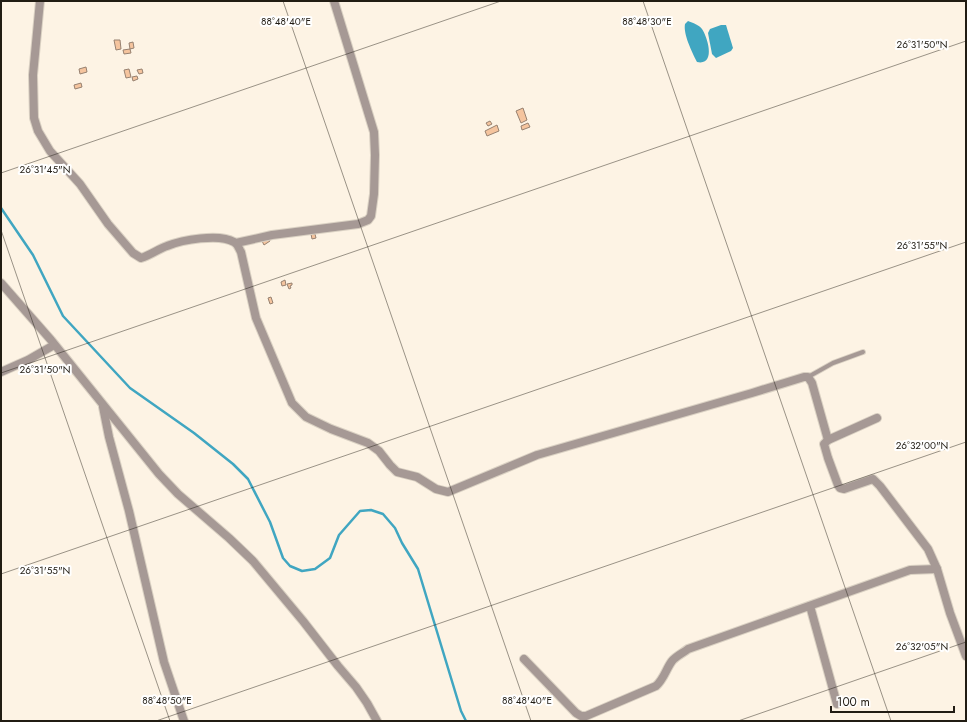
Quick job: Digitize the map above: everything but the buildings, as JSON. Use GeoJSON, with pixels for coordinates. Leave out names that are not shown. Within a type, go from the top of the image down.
{"type":"FeatureCollection","features":[{"type":"Feature","properties":{"kind":"street"},"geometry":{"type":"LineString","coordinates":[[40,1],[33,75],[34,118],[38,131],[50,151],[80,184],[108,224],[133,253],[141,258],[149,256],[166,246],[206,237],[230,240],[236,243],[242,252],[256,318],[292,403],[306,417],[330,429],[368,443],[379,451],[397,472],[417,477],[436,489],[448,492],[537,455],[752,394],[804,377],[808,377],[812,383],[828,440]]}},
{"type":"Feature","properties":{"kind":"street"},"geometry":{"type":"LineString","coordinates":[[236,243],[272,235],[358,224],[368,220],[371,216],[374,194],[374,132],[334,1]]}},
{"type":"Feature","properties":{"kind":"street"},"geometry":{"type":"LineString","coordinates":[[1,283],[54,345],[159,474],[178,494],[253,561],[304,621],[356,687],[377,721]]}},
{"type":"Feature","properties":{"kind":"street"},"geometry":{"type":"LineString","coordinates":[[1,372],[28,360],[54,345]]}},
{"type":"Feature","properties":{"kind":"street"},"geometry":{"type":"LineString","coordinates":[[103,406],[109,437],[129,511],[164,662],[184,721]]}},
{"type":"Feature","properties":{"kind":"street"},"geometry":{"type":"LineString","coordinates":[[877,418],[828,440],[824,444],[838,485],[840,488],[844,489],[869,480],[873,479],[876,481],[928,549],[937,569],[950,613],[966,656]]}},
{"type":"Feature","properties":{"kind":"street"},"geometry":{"type":"LineString","coordinates":[[524,659],[576,713],[581,716],[586,716],[656,686],[662,680],[674,659],[688,649],[910,570],[937,569]]}},
{"type":"Feature","properties":{"kind":"street"},"geometry":{"type":"LineString","coordinates":[[810,606],[837,704]]}},
{"type":"Feature","properties":{"kind":"lane"},"geometry":{"type":"LineString","coordinates":[[808,377],[834,363],[863,352]]}},
{"type":"Feature","properties":{"kind":"water"},"geometry":{"type":"Polygon","coordinates":[[[688,21],[696,24],[704,33],[708,44],[709,56],[707,60],[703,62],[697,62],[688,43],[685,33],[685,24],[688,21]]]}},
{"type":"Feature","properties":{"kind":"water"},"geometry":{"type":"Polygon","coordinates":[[[721,25],[726,25],[733,48],[731,51],[716,58],[712,54],[708,33],[710,29],[721,25]]]}},
{"type":"Feature","properties":{"kind":"waterway"},"geometry":{"type":"LineString","coordinates":[[1,208],[33,255],[63,316],[130,388],[194,433],[233,464],[248,479],[270,522],[283,558],[290,566],[302,571],[315,569],[330,558],[339,535],[360,511],[371,510],[383,514],[395,528],[402,543],[418,569],[461,711],[466,721]]}}]}
